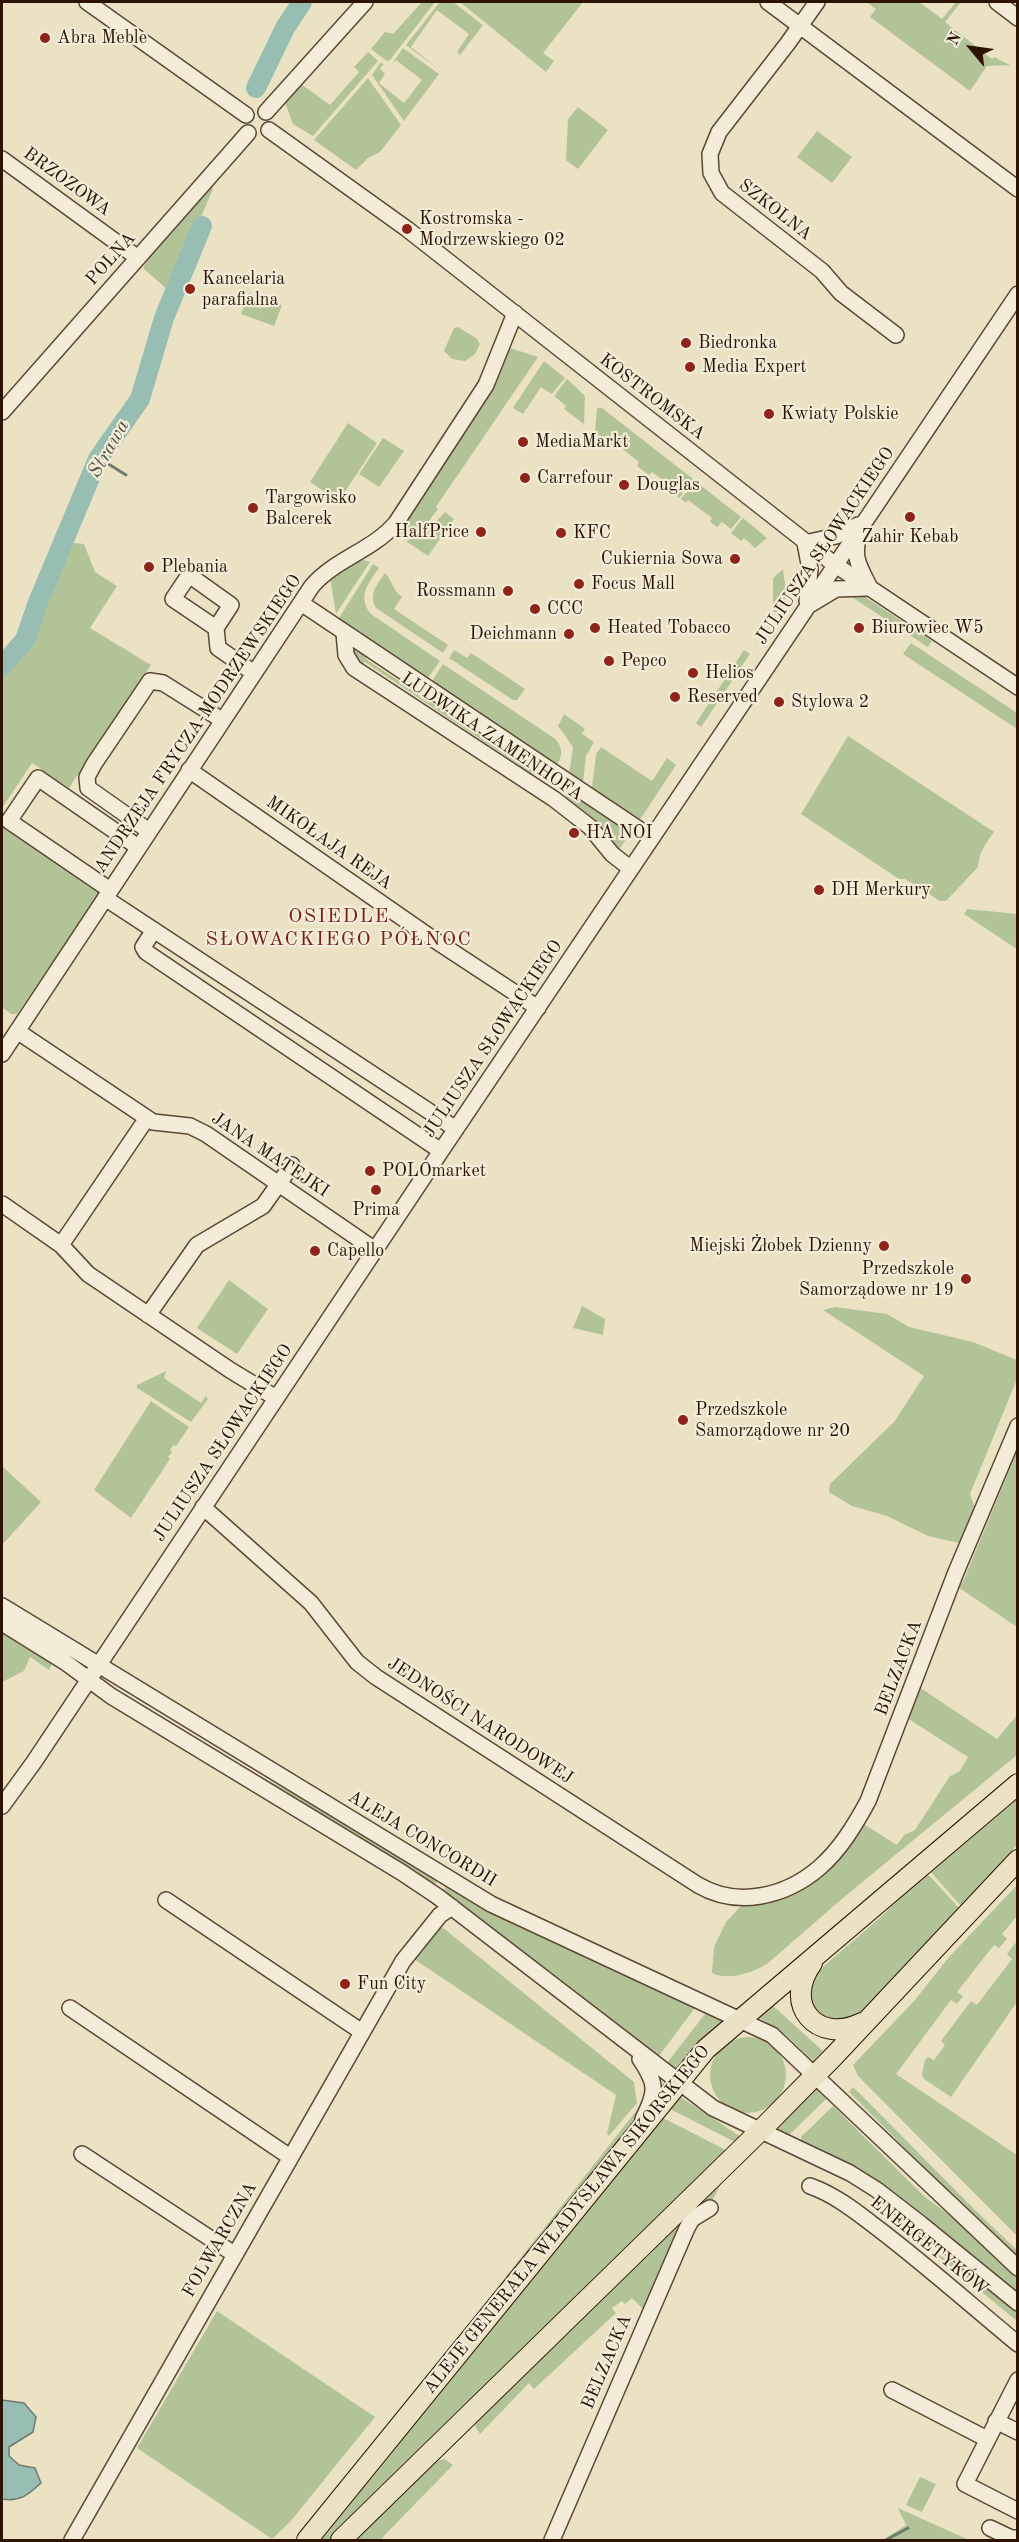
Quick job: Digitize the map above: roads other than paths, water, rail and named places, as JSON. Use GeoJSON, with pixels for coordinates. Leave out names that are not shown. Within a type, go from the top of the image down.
{"type":"FeatureCollection","features":[{"type":"Feature","properties":{"kind":"main road","name":"ALEJE GENERAŁA WŁADYSŁAWA SIKORSKIEGO"},"geometry":{"type":"LineString","coordinates":[[307,2541],[678,2082],[716,2039],[1017,1784]]}},
{"type":"Feature","properties":{"kind":"main road"},"geometry":{"type":"LineString","coordinates":[[341,2541],[761,2130],[1017,1860]]}},
{"type":"Feature","properties":{"kind":"main road"},"geometry":{"type":"LineString","coordinates":[[825,1947],[802,1981],[799,1991],[802,2005],[812,2019],[829,2030],[850,2029],[864,2022]]}},
{"type":"Feature","properties":{"kind":"street"},"geometry":{"type":"LineString","coordinates":[[87,2],[246,115]]}},
{"type":"Feature","properties":{"kind":"street"},"geometry":{"type":"LineString","coordinates":[[266,112],[365,2]]}},
{"type":"Feature","properties":{"kind":"street"},"geometry":{"type":"LineString","coordinates":[[768,2],[1017,189]]}},
{"type":"Feature","properties":{"kind":"street","name":"SZKOLNA"},"geometry":{"type":"LineString","coordinates":[[817,2],[717,136],[709,158],[712,176],[717,187],[728,199],[822,271],[841,292],[896,335]]}},
{"type":"Feature","properties":{"kind":"street"},"geometry":{"type":"LineString","coordinates":[[997,2],[1016,15]]}},
{"type":"Feature","properties":{"kind":"street"},"geometry":{"type":"LineString","coordinates":[[255,108],[266,112],[271,121],[268,130],[257,136],[248,133],[244,123],[246,115],[255,108]]}},
{"type":"Feature","properties":{"kind":"street","name":"KOSTROMSKA"},"geometry":{"type":"LineString","coordinates":[[268,130],[407,229],[805,543],[1017,687]]}},
{"type":"Feature","properties":{"kind":"street","name":"POLNA"},"geometry":{"type":"LineString","coordinates":[[2,412],[7,394],[138,258],[248,133]]}},
{"type":"Feature","properties":{"kind":"street","name":"BRZOZOWA"},"geometry":{"type":"LineString","coordinates":[[2,159],[138,258]]}},
{"type":"Feature","properties":{"kind":"street","name":"JULIUSZA SŁOWACKIEGO"},"geometry":{"type":"LineString","coordinates":[[2,1806],[88,1681],[861,523],[1017,294]]}},
{"type":"Feature","properties":{"kind":"street","name":"ANDRZEJA FRYCZA-MODRZEWSKIEGO"},"geometry":{"type":"LineString","coordinates":[[2,1054],[222,720],[321,576],[374,543],[396,523],[486,385],[514,313]]}},
{"type":"Feature","properties":{"kind":"street"},"geometry":{"type":"LineString","coordinates":[[806,607],[810,569],[805,543],[844,533],[861,523]]}},
{"type":"Feature","properties":{"kind":"street"},"geometry":{"type":"LineString","coordinates":[[806,607],[836,589],[870,588],[856,559],[855,551],[861,523]]}},
{"type":"Feature","properties":{"kind":"street","name":"LUDWIKA ZAMENHOFA"},"geometry":{"type":"LineString","coordinates":[[301,603],[652,838]]}},
{"type":"Feature","properties":{"kind":"street"},"geometry":{"type":"LineString","coordinates":[[216,628],[218,648],[254,673]]}},
{"type":"Feature","properties":{"kind":"street","name":"LUDWIKA ZAMENHOFA"},"geometry":{"type":"LineString","coordinates":[[344,633],[346,655],[354,668],[554,799],[590,827],[612,854],[631,869]]}},
{"type":"Feature","properties":{"kind":"street"},"geometry":{"type":"LineString","coordinates":[[149,831],[88,788],[87,777],[94,764],[150,681],[162,683],[222,720]]}},
{"type":"Feature","properties":{"kind":"street","name":"MIKOŁAJA REJA"},"geometry":{"type":"LineString","coordinates":[[189,770],[430,937],[538,1008]]}},
{"type":"Feature","properties":{"kind":"street"},"geometry":{"type":"LineString","coordinates":[[138,847],[38,778],[9,821],[154,930],[456,1129]]}},
{"type":"Feature","properties":{"kind":"street"},"geometry":{"type":"LineString","coordinates":[[554,799],[563,779]]}},
{"type":"Feature","properties":{"kind":"street"},"geometry":{"type":"LineString","coordinates":[[154,930],[143,947],[146,952],[441,1151]]}},
{"type":"Feature","properties":{"kind":"street","name":"JANA MATEJKI"},"geometry":{"type":"LineString","coordinates":[[17,1031],[153,1122],[186,1125],[198,1129],[375,1250]]}},
{"type":"Feature","properties":{"kind":"street"},"geometry":{"type":"LineString","coordinates":[[297,1056],[311,1034]]}},
{"type":"Feature","properties":{"kind":"street"},"geometry":{"type":"LineString","coordinates":[[408,1129],[422,1107]]}},
{"type":"Feature","properties":{"kind":"street"},"geometry":{"type":"LineString","coordinates":[[61,1245],[147,1118]]}},
{"type":"Feature","properties":{"kind":"street"},"geometry":{"type":"LineString","coordinates":[[148,1315],[197,1245],[263,1206],[292,1165]]}},
{"type":"Feature","properties":{"kind":"street"},"geometry":{"type":"LineString","coordinates":[[2,1204],[61,1245],[88,1274],[230,1371],[276,1398]]}},
{"type":"Feature","properties":{"kind":"street","name":"BELZACKA"},"geometry":{"type":"LineString","coordinates":[[775,1892],[818,1869],[838,1847],[868,1801],[956,1572],[1017,1426]]}},
{"type":"Feature","properties":{"kind":"street","name":"JEDNOŚCI NARODOWEJ"},"geometry":{"type":"LineString","coordinates":[[203,1508],[311,1604],[357,1662],[376,1677],[708,1890],[738,1899],[775,1892]]}},
{"type":"Feature","properties":{"kind":"street","name":"ALEJA CONCORDII"},"geometry":{"type":"LineString","coordinates":[[2,1606],[491,1904],[777,2038],[1017,2268]]}},
{"type":"Feature","properties":{"kind":"street"},"geometry":{"type":"LineString","coordinates":[[2,1623],[65,1662],[88,1681],[402,1872],[452,1907],[633,2049],[720,2113],[837,2165],[877,2190],[967,2260],[1017,2303]]}},
{"type":"Feature","properties":{"kind":"street"},"geometry":{"type":"LineString","coordinates":[[166,1900],[362,2032]]}},
{"type":"Feature","properties":{"kind":"street","name":"FOLWARCZNA"},"geometry":{"type":"LineString","coordinates":[[72,2541],[403,1961],[440,1915],[452,1907]]}},
{"type":"Feature","properties":{"kind":"street"},"geometry":{"type":"LineString","coordinates":[[70,2008],[290,2157]]}},
{"type":"Feature","properties":{"kind":"street"},"geometry":{"type":"LineString","coordinates":[[633,2049],[652,2076],[654,2088],[651,2103],[635,2135]]}},
{"type":"Feature","properties":{"kind":"street"},"geometry":{"type":"LineString","coordinates":[[82,2154],[234,2254]]}},
{"type":"Feature","properties":{"kind":"street","name":"ENERGETYKÓW"},"geometry":{"type":"LineString","coordinates":[[810,2186],[820,2189],[857,2213],[1017,2344]]}},
{"type":"Feature","properties":{"kind":"street","name":"BELZACKA"},"geometry":{"type":"LineString","coordinates":[[552,2541],[687,2228],[693,2219],[710,2208]]}},
{"type":"Feature","properties":{"kind":"street"},"geometry":{"type":"LineString","coordinates":[[1017,2380],[965,2484],[1017,2511]]}},
{"type":"Feature","properties":{"kind":"street"},"geometry":{"type":"LineString","coordinates":[[892,2390],[987,2439]]}},
{"type":"Feature","properties":{"kind":"street"},"geometry":{"type":"LineString","coordinates":[[996,2421],[1017,2432]]}},
{"type":"Feature","properties":{"kind":"street"},"geometry":{"type":"LineString","coordinates":[[990,2528],[1011,2538],[1017,2538]]}},
{"type":"Feature","properties":{"kind":"water"},"geometry":{"type":"Polygon","coordinates":[[[2,2400],[24,2403],[36,2417],[33,2432],[9,2447],[9,2456],[19,2465],[35,2468],[41,2483],[28,2494],[14,2499],[2,2499],[2,2400]]]}},
{"type":"Feature","properties":{"kind":"waterway","name":"Strawa"},"geometry":{"type":"LineString","coordinates":[[256,88],[285,28],[302,2]]}},
{"type":"Feature","properties":{"kind":"waterway","name":"Strawa"},"geometry":{"type":"LineString","coordinates":[[2,666],[25,640],[38,602],[98,459],[140,399],[164,318],[202,226]]}},
{"type":"Feature","properties":{"kind":"waterway"},"geometry":{"type":"LineString","coordinates":[[99,458],[126,475]]}},
{"type":"Feature","properties":{"kind":"waterway"},"geometry":{"type":"LineString","coordinates":[[886,2540],[908,2528]]}},
{"type":"Feature","properties":{"kind":"place","name":"Abra Meble"},"geometry":{"type":"Point","coordinates":[45,38]}},
{"type":"Feature","properties":{"kind":"place","name":"Kostromska - Modrzewskiego 02"},"geometry":{"type":"Point","coordinates":[407,229]}},
{"type":"Feature","properties":{"kind":"place","name":"Kancelaria parafialna"},"geometry":{"type":"Point","coordinates":[190,289]}},
{"type":"Feature","properties":{"kind":"place","name":"Biedronka"},"geometry":{"type":"Point","coordinates":[686,343]}},
{"type":"Feature","properties":{"kind":"place","name":"Media Expert"},"geometry":{"type":"Point","coordinates":[690,367]}},
{"type":"Feature","properties":{"kind":"place","name":"Kwiaty Polskie"},"geometry":{"type":"Point","coordinates":[769,414]}},
{"type":"Feature","properties":{"kind":"place","name":"MediaMarkt"},"geometry":{"type":"Point","coordinates":[523,442]}},
{"type":"Feature","properties":{"kind":"place","name":"Carrefour"},"geometry":{"type":"Point","coordinates":[525,478]}},
{"type":"Feature","properties":{"kind":"place","name":"Douglas"},"geometry":{"type":"Point","coordinates":[624,485]}},
{"type":"Feature","properties":{"kind":"place","name":"Targowisko Balcerek"},"geometry":{"type":"Point","coordinates":[253,508]}},
{"type":"Feature","properties":{"kind":"place","name":"Zahir Kebab"},"geometry":{"type":"Point","coordinates":[910,517]}},
{"type":"Feature","properties":{"kind":"place","name":"HalfPrice"},"geometry":{"type":"Point","coordinates":[481,532]}},
{"type":"Feature","properties":{"kind":"place","name":"KFC"},"geometry":{"type":"Point","coordinates":[561,533]}},
{"type":"Feature","properties":{"kind":"place","name":"Cukiernia Sowa"},"geometry":{"type":"Point","coordinates":[735,559]}},
{"type":"Feature","properties":{"kind":"place","name":"Plebania"},"geometry":{"type":"Point","coordinates":[149,567]}},
{"type":"Feature","properties":{"kind":"place","name":"Focus Mall"},"geometry":{"type":"Point","coordinates":[579,584]}},
{"type":"Feature","properties":{"kind":"place","name":"Rossmann"},"geometry":{"type":"Point","coordinates":[508,591]}},
{"type":"Feature","properties":{"kind":"place","name":"CCC"},"geometry":{"type":"Point","coordinates":[535,609]}},
{"type":"Feature","properties":{"kind":"place","name":"Heated Tobacco"},"geometry":{"type":"Point","coordinates":[595,628]}},
{"type":"Feature","properties":{"kind":"place","name":"Biurowiec W5"},"geometry":{"type":"Point","coordinates":[859,628]}},
{"type":"Feature","properties":{"kind":"place","name":"Deichmann"},"geometry":{"type":"Point","coordinates":[569,634]}},
{"type":"Feature","properties":{"kind":"place","name":"Pepco"},"geometry":{"type":"Point","coordinates":[609,661]}},
{"type":"Feature","properties":{"kind":"place","name":"Helios"},"geometry":{"type":"Point","coordinates":[693,673]}},
{"type":"Feature","properties":{"kind":"place","name":"Reserved"},"geometry":{"type":"Point","coordinates":[675,697]}},
{"type":"Feature","properties":{"kind":"place","name":"Stylowa 2"},"geometry":{"type":"Point","coordinates":[779,702]}},
{"type":"Feature","properties":{"kind":"place","name":"HA NOI"},"geometry":{"type":"Point","coordinates":[574,833]}},
{"type":"Feature","properties":{"kind":"place","name":"DH Merkury"},"geometry":{"type":"Point","coordinates":[819,890]}},
{"type":"Feature","properties":{"kind":"place","name":"POLOmarket"},"geometry":{"type":"Point","coordinates":[370,1171]}},
{"type":"Feature","properties":{"kind":"place","name":"Prima"},"geometry":{"type":"Point","coordinates":[376,1190]}},
{"type":"Feature","properties":{"kind":"place","name":"Miejski Żłobek Dzienny"},"geometry":{"type":"Point","coordinates":[884,1246]}},
{"type":"Feature","properties":{"kind":"place","name":"Capello"},"geometry":{"type":"Point","coordinates":[315,1251]}},
{"type":"Feature","properties":{"kind":"place","name":"Przedszkole Samorządowe nr 19"},"geometry":{"type":"Point","coordinates":[966,1279]}},
{"type":"Feature","properties":{"kind":"place","name":"Przedszkole Samorządowe nr 20"},"geometry":{"type":"Point","coordinates":[683,1420]}},
{"type":"Feature","properties":{"kind":"place","name":"Fun City"},"geometry":{"type":"Point","coordinates":[345,1984]}},
{"type":"Feature","properties":{"kind":"district","name":"OSIEDLE SŁOWACKIEGO PÓŁNOC"},"geometry":{"type":"Point","coordinates":[339,928]}}]}
